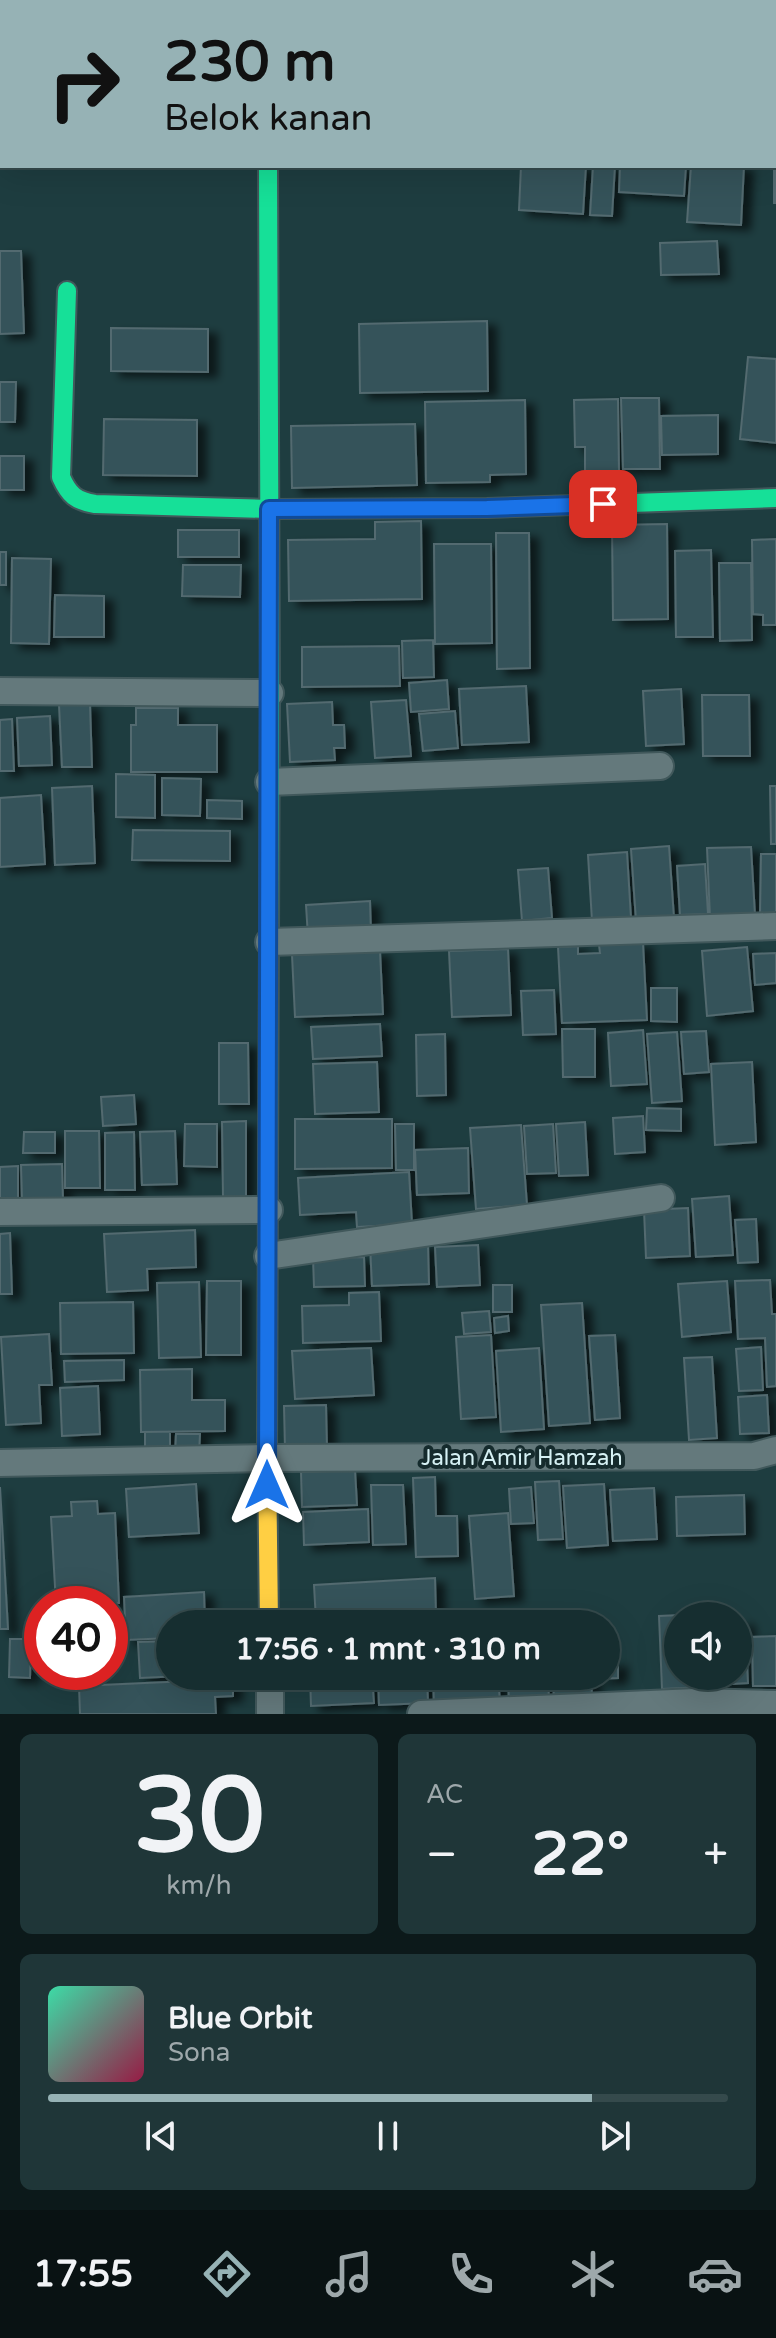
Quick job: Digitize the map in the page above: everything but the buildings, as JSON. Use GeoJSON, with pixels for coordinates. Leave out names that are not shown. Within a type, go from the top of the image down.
{"type":"FeatureCollection","features":[{"type":"Feature","properties":{"kind":"street"},"geometry":{"type":"LineString","coordinates":[[268,168],[269,1610]]}},
{"type":"Feature","properties":{"kind":"street"},"geometry":{"type":"LineString","coordinates":[[67,291],[61,477],[68,495],[76,501],[269,509],[487,508],[776,498]]}},
{"type":"Feature","properties":{"kind":"street"},"geometry":{"type":"LineString","coordinates":[[0,691],[270,693]]}},
{"type":"Feature","properties":{"kind":"street"},"geometry":{"type":"LineString","coordinates":[[269,782],[660,766]]}},
{"type":"Feature","properties":{"kind":"street"},"geometry":{"type":"LineString","coordinates":[[269,942],[776,926]]}},
{"type":"Feature","properties":{"kind":"street"},"geometry":{"type":"LineString","coordinates":[[268,1256],[661,1198]]}},
{"type":"Feature","properties":{"kind":"street"},"geometry":{"type":"LineString","coordinates":[[0,1212],[269,1210]]}},
{"type":"Feature","properties":{"kind":"street","name":"Jalan Amir Hamzah"},"geometry":{"type":"LineString","coordinates":[[0,1463],[267,1458],[754,1456],[776,1450]]}},
{"type":"Feature","properties":{"kind":"street"},"geometry":{"type":"LineString","coordinates":[[270,1690],[270,1714]]}},
{"type":"Feature","properties":{"kind":"street"},"geometry":{"type":"LineString","coordinates":[[421,1714],[696,1702],[776,1704]]}},
{"type":"Feature","properties":{"kind":"traffic: fast"},"geometry":{"type":"LineString","coordinates":[[268,168],[268,1181]]}},
{"type":"Feature","properties":{"kind":"traffic: fast"},"geometry":{"type":"LineString","coordinates":[[67,291],[61,477],[74,496],[88,503],[269,509],[487,508],[776,498]]}},
{"type":"Feature","properties":{"kind":"traffic: slow"},"geometry":{"type":"LineString","coordinates":[[268,1181],[269,1610]]}},
{"type":"Feature","properties":{"kind":"route"},"geometry":{"type":"LineString","coordinates":[[267,1485],[269,509],[603,504]]}}]}
